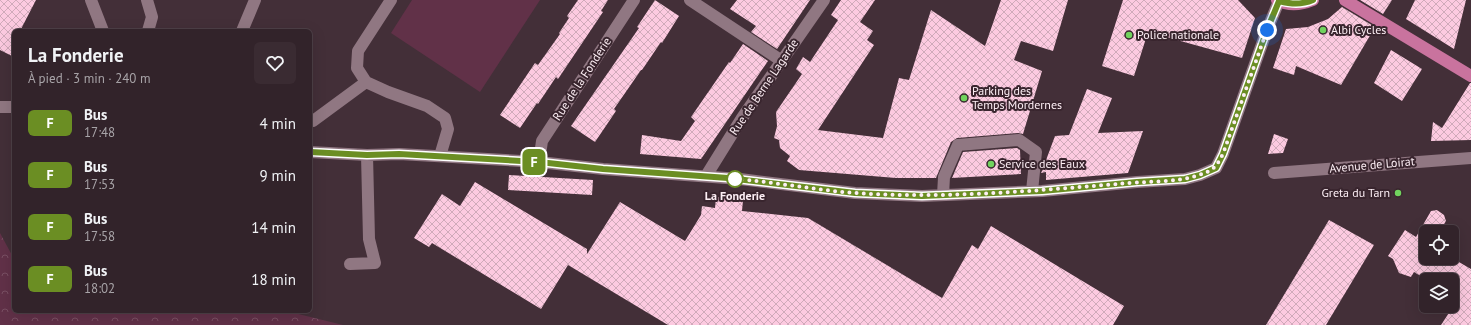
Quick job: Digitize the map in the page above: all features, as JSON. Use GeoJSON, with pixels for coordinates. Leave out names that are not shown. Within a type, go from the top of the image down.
{"type":"FeatureCollection","features":[{"type":"Feature","properties":{"kind":"main road"},"geometry":{"type":"LineString","coordinates":[[1278,1],[1292,4],[1305,3],[1313,0]]}},
{"type":"Feature","properties":{"kind":"main road"},"geometry":{"type":"LineString","coordinates":[[1345,0],[1471,76]]}},
{"type":"Feature","properties":{"kind":"street"},"geometry":{"type":"LineString","coordinates":[[91,0],[102,29]]}},
{"type":"Feature","properties":{"kind":"street"},"geometry":{"type":"LineString","coordinates":[[147,0],[152,17],[149,29]]}},
{"type":"Feature","properties":{"kind":"street"},"geometry":{"type":"LineString","coordinates":[[243,29],[256,0]]}},
{"type":"Feature","properties":{"kind":"street"},"geometry":{"type":"LineString","coordinates":[[391,0],[358,51],[357,68],[366,82],[388,92],[427,106],[445,118],[448,129],[440,156]]}},
{"type":"Feature","properties":{"kind":"street","name":"Rue de la Fonderie"},"geometry":{"type":"LineString","coordinates":[[539,162],[542,141],[634,0]]}},
{"type":"Feature","properties":{"kind":"street"},"geometry":{"type":"LineString","coordinates":[[690,0],[782,61]]}},
{"type":"Feature","properties":{"kind":"street","name":"Rue de Berne Lagarde"},"geometry":{"type":"LineString","coordinates":[[706,176],[742,118],[824,0]]}},
{"type":"Feature","properties":{"kind":"street"},"geometry":{"type":"LineString","coordinates":[[312,152],[367,155],[399,154],[539,162],[603,169],[706,176],[855,193],[922,196],[1032,191],[1185,179],[1200,175],[1216,168],[1223,154],[1278,1]]}},
{"type":"Feature","properties":{"kind":"street"},"geometry":{"type":"LineString","coordinates":[[312,121],[366,82]]}},
{"type":"Feature","properties":{"kind":"street"},"geometry":{"type":"LineString","coordinates":[[0,107],[12,107]]}},
{"type":"Feature","properties":{"kind":"street"},"geometry":{"type":"LineString","coordinates":[[943,195],[944,177],[958,145],[1019,140],[1036,152],[1032,191]]}},
{"type":"Feature","properties":{"kind":"street"},"geometry":{"type":"LineString","coordinates":[[350,264],[374,263],[369,239],[367,155]]}},
{"type":"Feature","properties":{"kind":"street","name":"Avenue de Loirat"},"geometry":{"type":"LineString","coordinates":[[1274,173],[1471,158]]}},
{"type":"Feature","properties":{"kind":"green space"},"geometry":{"type":"Polygon","coordinates":[[[412,0],[540,0],[480,92],[391,33],[412,0]]]}},
{"type":"Feature","properties":{"kind":"green space"},"geometry":{"type":"Polygon","coordinates":[[[0,233],[12,255],[12,313],[294,313],[343,325],[0,325],[0,233]]]}},
{"type":"Feature","properties":{"kind":"building"},"geometry":{"type":"Polygon","coordinates":[[[0,0],[36,0],[21,29],[12,29],[12,56],[0,50],[0,0]]]}},
{"type":"Feature","properties":{"kind":"building"},"geometry":{"type":"Polygon","coordinates":[[[578,0],[608,0],[601,11],[603,12],[558,79],[556,77],[520,128],[500,115],[535,63],[538,65],[560,34],[559,33],[569,18],[567,16],[578,0]]]}},
{"type":"Feature","properties":{"kind":"building"},"geometry":{"type":"Polygon","coordinates":[[[655,0],[679,16],[662,43],[661,42],[614,109],[616,111],[595,142],[571,126],[639,28],[637,27],[655,0]]]}},
{"type":"Feature","properties":{"kind":"building"},"geometry":{"type":"Polygon","coordinates":[[[737,0],[810,0],[777,49],[751,32],[756,26],[730,9],[737,0]]]}},
{"type":"Feature","properties":{"kind":"building"},"geometry":{"type":"Polygon","coordinates":[[[841,0],[875,0],[860,22],[873,31],[867,40],[874,45],[818,130],[883,138],[899,78],[909,80],[931,10],[985,46],[1001,0],[1068,0],[1053,51],[1021,41],[1014,60],[1042,71],[1023,134],[1018,133],[957,138],[951,142],[936,178],[896,178],[799,170],[787,161],[790,156],[780,148],[779,140],[774,138],[777,126],[776,112],[802,74],[796,69],[803,57],[810,62],[838,20],[831,15],[841,0]]]}},
{"type":"Feature","properties":{"kind":"building"},"geometry":{"type":"Polygon","coordinates":[[[1123,0],[1238,0],[1255,18],[1242,58],[1148,32],[1134,76],[1102,66],[1123,0]]]}},
{"type":"Feature","properties":{"kind":"building"},"geometry":{"type":"Polygon","coordinates":[[[1360,0],[1392,0],[1383,14],[1360,0]]]}},
{"type":"Feature","properties":{"kind":"building"},"geometry":{"type":"Polygon","coordinates":[[[1415,0],[1466,0],[1454,49],[1406,19],[1415,0]]]}},
{"type":"Feature","properties":{"kind":"building"},"geometry":{"type":"Polygon","coordinates":[[[1342,7],[1375,27],[1341,85],[1296,66],[1294,75],[1273,68],[1286,29],[1308,27],[1328,19],[1342,7]]]}},
{"type":"Feature","properties":{"kind":"building"},"geometry":{"type":"Polygon","coordinates":[[[743,44],[768,61],[701,159],[640,154],[642,135],[681,141],[695,121],[691,117],[743,44]]]}},
{"type":"Feature","properties":{"kind":"building"},"geometry":{"type":"Polygon","coordinates":[[[1391,50],[1422,69],[1402,101],[1374,83],[1391,50]]]}},
{"type":"Feature","properties":{"kind":"building"},"geometry":{"type":"Polygon","coordinates":[[[1470,83],[1471,140],[1431,141],[1433,122],[1442,128],[1470,83]]]}},
{"type":"Feature","properties":{"kind":"building"},"geometry":{"type":"Polygon","coordinates":[[[1087,89],[1112,98],[1098,133],[1143,131],[1128,173],[1046,180],[1046,172],[1041,173],[1055,136],[1069,135],[1087,89]]]}},
{"type":"Feature","properties":{"kind":"building"},"geometry":{"type":"Polygon","coordinates":[[[1274,134],[1288,139],[1283,153],[1268,154],[1274,134]]]}},
{"type":"Feature","properties":{"kind":"building","name":"Service des Eaux"},"geometry":{"type":"Polygon","coordinates":[[[1017,148],[1020,150],[1021,174],[952,178],[963,152],[1017,148]]]}},
{"type":"Feature","properties":{"kind":"building"},"geometry":{"type":"Polygon","coordinates":[[[509,175],[593,180],[592,195],[508,190],[509,175]]]}},
{"type":"Feature","properties":{"kind":"building"},"geometry":{"type":"Polygon","coordinates":[[[475,182],[587,249],[587,254],[620,202],[685,241],[701,215],[702,206],[715,208],[716,197],[743,200],[742,211],[808,218],[942,298],[972,245],[978,249],[991,226],[1124,306],[1113,325],[668,325],[568,265],[541,309],[432,243],[429,247],[414,238],[442,194],[460,206],[475,182]]]}},
{"type":"Feature","properties":{"kind":"building"},"geometry":{"type":"Polygon","coordinates":[[[1437,210],[1444,215],[1446,221],[1443,225],[1423,225],[1431,211],[1437,210]]]}},
{"type":"Feature","properties":{"kind":"building"},"geometry":{"type":"Polygon","coordinates":[[[1329,220],[1374,245],[1326,325],[1266,325],[1329,220]]]}},
{"type":"Feature","properties":{"kind":"building"},"geometry":{"type":"Polygon","coordinates":[[[1405,230],[1416,237],[1419,232],[1419,265],[1459,265],[1459,262],[1471,269],[1471,325],[1441,325],[1449,313],[1459,313],[1459,273],[1419,273],[1419,275],[1414,272],[1411,277],[1399,273],[1393,259],[1388,256],[1405,230]]]}},
{"type":"Feature","properties":{"kind":"bus line","name":"F"},"geometry":{"type":"LineString","coordinates":[[312,152],[367,155],[399,154],[539,162],[603,169],[728,178],[855,193],[922,196],[1042,191],[1185,179],[1200,175],[1216,168],[1223,154],[1267,30],[1279,1],[1292,4],[1305,3],[1313,0]]}},
{"type":"Feature","properties":{"kind":"place","name":"Albi Cycles"},"geometry":{"type":"Point","coordinates":[1323,30]}},
{"type":"Feature","properties":{"kind":"place","name":"Police nationale"},"geometry":{"type":"Point","coordinates":[1129,35]}},
{"type":"Feature","properties":{"kind":"place","name":"Parking des Temps Mordernes"},"geometry":{"type":"Point","coordinates":[964,98]}},
{"type":"Feature","properties":{"kind":"place","name":"Service des Eaux"},"geometry":{"type":"Point","coordinates":[991,164]}},
{"type":"Feature","properties":{"kind":"place","name":"La Fonderie"},"geometry":{"type":"Point","coordinates":[735,179]}},
{"type":"Feature","properties":{"kind":"place","name":"Greta du Tarn"},"geometry":{"type":"Point","coordinates":[1398,193]}},
{"type":"Feature","properties":{"kind":"route"},"geometry":{"type":"LineString","coordinates":[[735,179],[855,193],[922,196],[1042,191],[1185,179],[1200,175],[1216,168],[1223,154],[1267,30]]}}]}
